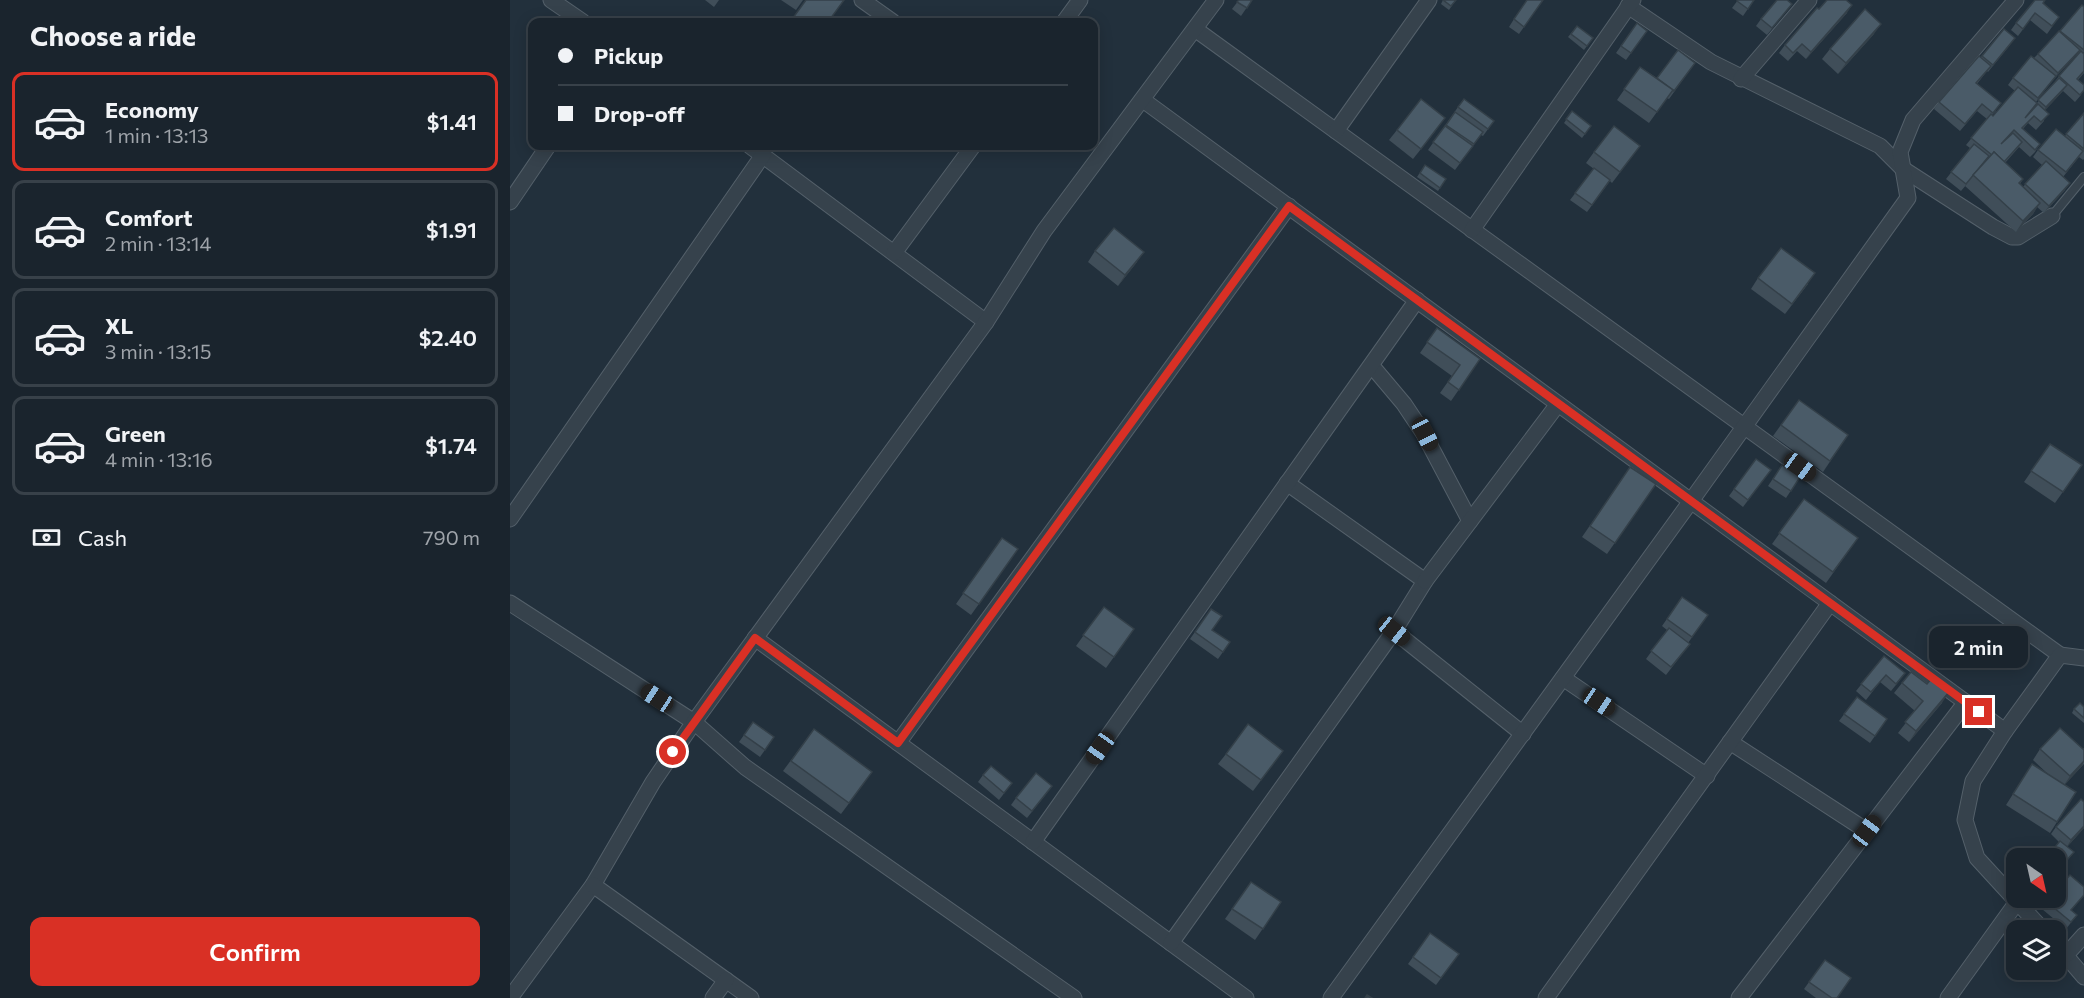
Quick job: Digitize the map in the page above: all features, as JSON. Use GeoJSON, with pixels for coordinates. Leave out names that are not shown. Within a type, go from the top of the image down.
{"type":"FeatureCollection","features":[{"type":"Feature","properties":{"kind":"street"},"geometry":{"type":"LineString","coordinates":[[551,0],[577,18]]}},
{"type":"Feature","properties":{"kind":"street"},"geometry":{"type":"LineString","coordinates":[[862,0],[887,18]]}},
{"type":"Feature","properties":{"kind":"street"},"geometry":{"type":"LineString","coordinates":[[1067,18],[1080,0]]}},
{"type":"Feature","properties":{"kind":"street"},"geometry":{"type":"LineString","coordinates":[[510,998],[593,885],[653,782],[694,722],[986,322],[1044,231],[1216,0]]}},
{"type":"Feature","properties":{"kind":"street"},"geometry":{"type":"LineString","coordinates":[[1336,131],[1429,0]]}},
{"type":"Feature","properties":{"kind":"street"},"geometry":{"type":"LineString","coordinates":[[1741,79],[1809,0]]}},
{"type":"Feature","properties":{"kind":"street"},"geometry":{"type":"LineString","coordinates":[[1331,998],[1908,198],[1900,152],[1913,120],[2016,0]]}},
{"type":"Feature","properties":{"kind":"street"},"geometry":{"type":"LineString","coordinates":[[1472,230],[1631,3],[1711,62],[1741,79],[1881,146],[1903,169],[2012,237],[2018,237],[2052,216]]}},
{"type":"Feature","properties":{"kind":"street"},"geometry":{"type":"LineString","coordinates":[[1195,29],[2060,655],[2084,658]]}},
{"type":"Feature","properties":{"kind":"street"},"geometry":{"type":"LineString","coordinates":[[1143,100],[2005,731]]}},
{"type":"Feature","properties":{"kind":"street"},"geometry":{"type":"LineString","coordinates":[[510,202],[545,150]]}},
{"type":"Feature","properties":{"kind":"street"},"geometry":{"type":"LineString","coordinates":[[756,150],[986,322]]}},
{"type":"Feature","properties":{"kind":"street"},"geometry":{"type":"LineString","coordinates":[[894,253],[970,150]]}},
{"type":"Feature","properties":{"kind":"street"},"geometry":{"type":"LineString","coordinates":[[510,519],[763,155]]}},
{"type":"Feature","properties":{"kind":"street"},"geometry":{"type":"LineString","coordinates":[[898,743],[1289,206]]}},
{"type":"Feature","properties":{"kind":"street"},"geometry":{"type":"LineString","coordinates":[[1033,842],[1417,300]]}},
{"type":"Feature","properties":{"kind":"street"},"geometry":{"type":"LineString","coordinates":[[1372,366],[1404,404],[1425,434],[1470,521]]}},
{"type":"Feature","properties":{"kind":"street"},"geometry":{"type":"LineString","coordinates":[[1171,943],[1394,631],[1425,581],[1558,404]]}},
{"type":"Feature","properties":{"kind":"street"},"geometry":{"type":"LineString","coordinates":[[1287,483],[1425,581]]}},
{"type":"Feature","properties":{"kind":"street"},"geometry":{"type":"LineString","coordinates":[[510,603],[694,722],[744,767],[1074,998]]}},
{"type":"Feature","properties":{"kind":"street"},"geometry":{"type":"LineString","coordinates":[[1546,998],[1830,603]]}},
{"type":"Feature","properties":{"kind":"street"},"geometry":{"type":"LineString","coordinates":[[1394,631],[1523,734]]}},
{"type":"Feature","properties":{"kind":"street"},"geometry":{"type":"LineString","coordinates":[[755,638],[1246,998]]}},
{"type":"Feature","properties":{"kind":"street"},"geometry":{"type":"LineString","coordinates":[[2006,890],[1977,858],[1965,819],[1973,781],[2005,731],[2060,655]]}},
{"type":"Feature","properties":{"kind":"street"},"geometry":{"type":"LineString","coordinates":[[1563,678],[1707,776]]}},
{"type":"Feature","properties":{"kind":"street"},"geometry":{"type":"LineString","coordinates":[[1739,998],[1966,702]]}},
{"type":"Feature","properties":{"kind":"street"},"geometry":{"type":"LineString","coordinates":[[1730,742],[1867,831]]}},
{"type":"Feature","properties":{"kind":"street"},"geometry":{"type":"LineString","coordinates":[[593,885],[751,998]]}},
{"type":"Feature","properties":{"kind":"street"},"geometry":{"type":"LineString","coordinates":[[1948,998],[2013,908]]}},
{"type":"Feature","properties":{"kind":"street"},"geometry":{"type":"LineString","coordinates":[[2023,908],[2034,920]]}},
{"type":"Feature","properties":{"kind":"street"},"geometry":{"type":"LineString","coordinates":[[2084,935],[2066,955],[2084,977]]}},
{"type":"Feature","properties":{"kind":"street"},"geometry":{"type":"LineString","coordinates":[[713,998],[726,980]]}},
{"type":"Feature","properties":{"kind":"lane"},"geometry":{"type":"LineString","coordinates":[[2052,216],[2084,177]]}},
{"type":"Feature","properties":{"kind":"building"},"geometry":{"type":"Polygon","coordinates":[[[806,0],[844,0],[831,18],[793,18],[806,0]]]}},
{"type":"Feature","properties":{"kind":"building"},"geometry":{"type":"Polygon","coordinates":[[[1252,0],[1247,8],[1237,2],[1252,0]]]}},
{"type":"Feature","properties":{"kind":"building"},"geometry":{"type":"Polygon","coordinates":[[[1443,0],[1456,0],[1451,6],[1443,0]]]}},
{"type":"Feature","properties":{"kind":"building"},"geometry":{"type":"Polygon","coordinates":[[[1527,0],[1543,0],[1524,27],[1514,19],[1527,0]]]}},
{"type":"Feature","properties":{"kind":"building"},"geometry":{"type":"Polygon","coordinates":[[[1738,0],[1754,0],[1748,9],[1738,0]]]}},
{"type":"Feature","properties":{"kind":"building"},"geometry":{"type":"Polygon","coordinates":[[[1777,0],[1787,0],[1792,4],[1772,28],[1761,19],[1777,0]]]}},
{"type":"Feature","properties":{"kind":"building"},"geometry":{"type":"Polygon","coordinates":[[[1827,0],[1846,0],[1852,5],[1811,52],[1802,44],[1793,53],[1785,45],[1817,8],[1819,9],[1827,0]]]}},
{"type":"Feature","properties":{"kind":"building"},"geometry":{"type":"Polygon","coordinates":[[[2035,0],[2045,0],[2043,3],[2059,17],[2052,26],[2035,13],[2023,29],[2016,23],[2035,0]]]}},
{"type":"Feature","properties":{"kind":"building"},"geometry":{"type":"Polygon","coordinates":[[[2082,5],[2084,7],[2084,50],[2060,31],[2082,5]]]}},
{"type":"Feature","properties":{"kind":"building"},"geometry":{"type":"Polygon","coordinates":[[[1865,9],[1881,24],[1846,63],[1830,49],[1865,9]]]}},
{"type":"Feature","properties":{"kind":"building"},"geometry":{"type":"Polygon","coordinates":[[[1637,23],[1647,31],[1631,53],[1621,46],[1637,23]]]}},
{"type":"Feature","properties":{"kind":"building"},"geometry":{"type":"Polygon","coordinates":[[[1577,26],[1593,38],[1587,46],[1571,34],[1577,26]]]}},
{"type":"Feature","properties":{"kind":"building"},"geometry":{"type":"Polygon","coordinates":[[[2004,29],[2015,38],[1993,65],[1982,56],[2004,29]]]}},
{"type":"Feature","properties":{"kind":"building"},"geometry":{"type":"Polygon","coordinates":[[[2059,31],[2080,50],[2058,73],[2038,54],[2059,31]]]}},
{"type":"Feature","properties":{"kind":"building"},"geometry":{"type":"Polygon","coordinates":[[[1678,50],[1695,63],[1674,91],[1657,78],[1678,50]]]}},
{"type":"Feature","properties":{"kind":"building"},"geometry":{"type":"Polygon","coordinates":[[[2081,51],[2084,54],[2084,71],[2077,79],[2084,85],[2084,90],[2080,95],[2059,76],[2081,51]]]}},
{"type":"Feature","properties":{"kind":"building"},"geometry":{"type":"Polygon","coordinates":[[[1979,56],[1991,66],[1976,83],[2001,103],[1993,113],[1982,104],[1965,124],[1939,102],[1979,56]]]}},
{"type":"Feature","properties":{"kind":"building"},"geometry":{"type":"Polygon","coordinates":[[[2031,56],[2056,76],[2038,98],[2013,78],[2031,56]]]}},
{"type":"Feature","properties":{"kind":"building"},"geometry":{"type":"Polygon","coordinates":[[[1640,67],[1673,90],[1657,112],[1624,89],[1640,67]]]}},
{"type":"Feature","properties":{"kind":"building"},"geometry":{"type":"Polygon","coordinates":[[[2059,78],[2067,85],[2046,107],[2038,100],[2059,78]]]}},
{"type":"Feature","properties":{"kind":"building"},"geometry":{"type":"Polygon","coordinates":[[[2018,87],[2037,103],[2025,118],[2038,104],[2049,114],[2041,122],[2034,116],[2022,128],[2040,144],[2035,150],[2014,130],[2001,144],[2013,133],[2022,142],[2004,162],[1994,152],[1992,155],[1971,138],[2018,87]]]}},
{"type":"Feature","properties":{"kind":"building"},"geometry":{"type":"Polygon","coordinates":[[[1421,99],[1445,118],[1421,149],[1397,130],[1421,99]]]}},
{"type":"Feature","properties":{"kind":"building"},"geometry":{"type":"Polygon","coordinates":[[[1464,99],[1494,121],[1488,129],[1458,107],[1464,99]]]}},
{"type":"Feature","properties":{"kind":"building"},"geometry":{"type":"Polygon","coordinates":[[[1572,111],[1591,126],[1585,134],[1566,119],[1572,111]]]}},
{"type":"Feature","properties":{"kind":"building"},"geometry":{"type":"Polygon","coordinates":[[[1455,112],[1483,132],[1474,144],[1446,125],[1455,112]]]}},
{"type":"Feature","properties":{"kind":"building"},"geometry":{"type":"Polygon","coordinates":[[[2084,113],[2084,149],[2066,134],[2084,113]]]}},
{"type":"Feature","properties":{"kind":"building"},"geometry":{"type":"Polygon","coordinates":[[[1445,126],[1473,146],[1460,163],[1433,142],[1445,126]]]}},
{"type":"Feature","properties":{"kind":"building"},"geometry":{"type":"Polygon","coordinates":[[[1614,126],[1640,146],[1620,172],[1594,152],[1614,126]]]}},
{"type":"Feature","properties":{"kind":"building"},"geometry":{"type":"Polygon","coordinates":[[[2056,129],[2083,151],[2066,172],[2038,150],[2056,129]]]}},
{"type":"Feature","properties":{"kind":"building"},"geometry":{"type":"Polygon","coordinates":[[[1974,144],[1989,156],[1966,184],[1951,172],[1974,144]]]}},
{"type":"Feature","properties":{"kind":"building"},"geometry":{"type":"Polygon","coordinates":[[[1994,152],[2023,179],[2019,183],[2040,203],[2023,221],[1973,175],[1994,152]]]}},
{"type":"Feature","properties":{"kind":"building"},"geometry":{"type":"Polygon","coordinates":[[[2046,161],[2070,183],[2049,206],[2025,184],[2046,161]]]}},
{"type":"Feature","properties":{"kind":"building"},"geometry":{"type":"Polygon","coordinates":[[[1425,165],[1446,179],[1440,188],[1420,173],[1425,165]]]}},
{"type":"Feature","properties":{"kind":"building"},"geometry":{"type":"Polygon","coordinates":[[[1594,168],[1610,180],[1592,205],[1575,193],[1594,168]]]}},
{"type":"Feature","properties":{"kind":"building"},"geometry":{"type":"Polygon","coordinates":[[[1114,228],[1144,252],[1125,275],[1095,251],[1114,228]]]}},
{"type":"Feature","properties":{"kind":"building"},"geometry":{"type":"Polygon","coordinates":[[[1781,248],[1815,273],[1792,304],[1758,278],[1781,248]]]}},
{"type":"Feature","properties":{"kind":"building"},"geometry":{"type":"Polygon","coordinates":[[[1437,328],[1480,359],[1459,390],[1448,382],[1460,365],[1427,342],[1437,328]]]}},
{"type":"Feature","properties":{"kind":"building"},"geometry":{"type":"Polygon","coordinates":[[[1799,400],[1848,435],[1830,461],[1781,425],[1799,400]]]}},
{"type":"Feature","properties":{"kind":"building"},"geometry":{"type":"Polygon","coordinates":[[[2050,444],[2082,465],[2063,492],[2031,471],[2050,444]]]}},
{"type":"Feature","properties":{"kind":"building"},"geometry":{"type":"Polygon","coordinates":[[[1756,459],[1771,470],[1748,500],[1734,489],[1756,459]]]}},
{"type":"Feature","properties":{"kind":"building"},"geometry":{"type":"Polygon","coordinates":[[[1782,465],[1800,477],[1791,491],[1773,479],[1782,465]]]}},
{"type":"Feature","properties":{"kind":"building"},"geometry":{"type":"Polygon","coordinates":[[[1630,467],[1656,484],[1615,543],[1590,526],[1630,467]]]}},
{"type":"Feature","properties":{"kind":"building"},"geometry":{"type":"Polygon","coordinates":[[[1804,499],[1858,538],[1833,572],[1779,533],[1804,499]]]}},
{"type":"Feature","properties":{"kind":"building"},"geometry":{"type":"Polygon","coordinates":[[[1002,538],[1018,549],[979,604],[963,593],[1002,538]]]}},
{"type":"Feature","properties":{"kind":"building"},"geometry":{"type":"Polygon","coordinates":[[[1682,597],[1708,615],[1692,637],[1667,619],[1682,597]]]}},
{"type":"Feature","properties":{"kind":"building"},"geometry":{"type":"Polygon","coordinates":[[[1104,607],[1134,629],[1114,657],[1083,635],[1104,607]]]}},
{"type":"Feature","properties":{"kind":"building"},"geometry":{"type":"Polygon","coordinates":[[[1211,609],[1222,616],[1212,630],[1230,642],[1223,652],[1195,632],[1211,609]]]}},
{"type":"Feature","properties":{"kind":"building"},"geometry":{"type":"Polygon","coordinates":[[[1669,628],[1690,644],[1671,667],[1651,651],[1669,628]]]}},
{"type":"Feature","properties":{"kind":"building"},"geometry":{"type":"Polygon","coordinates":[[[1884,656],[1905,673],[1896,684],[1886,675],[1871,692],[1861,684],[1884,656]]]}},
{"type":"Feature","properties":{"kind":"building"},"geometry":{"type":"Polygon","coordinates":[[[1911,672],[1927,684],[1932,678],[1949,692],[1916,731],[1905,722],[1923,701],[1902,683],[1911,672]]]}},
{"type":"Feature","properties":{"kind":"building"},"geometry":{"type":"Polygon","coordinates":[[[1857,697],[1887,719],[1875,736],[1844,714],[1857,697]]]}},
{"type":"Feature","properties":{"kind":"building"},"geometry":{"type":"Polygon","coordinates":[[[2080,703],[2084,707],[2084,718],[2074,709],[2080,703]]]}},
{"type":"Feature","properties":{"kind":"building"},"geometry":{"type":"Polygon","coordinates":[[[753,722],[774,737],[765,750],[744,735],[753,722]]]}},
{"type":"Feature","properties":{"kind":"building"},"geometry":{"type":"Polygon","coordinates":[[[1248,724],[1283,751],[1261,780],[1226,754],[1248,724]]]}},
{"type":"Feature","properties":{"kind":"building"},"geometry":{"type":"Polygon","coordinates":[[[2060,728],[2084,750],[2084,761],[2070,776],[2040,749],[2060,728]]]}},
{"type":"Feature","properties":{"kind":"building"},"geometry":{"type":"Polygon","coordinates":[[[814,729],[872,772],[849,803],[791,761],[814,729]]]}},
{"type":"Feature","properties":{"kind":"building"},"geometry":{"type":"Polygon","coordinates":[[[2032,764],[2076,792],[2057,822],[2013,794],[2032,764]]]}},
{"type":"Feature","properties":{"kind":"building"},"geometry":{"type":"Polygon","coordinates":[[[991,766],[1012,783],[1004,793],[983,775],[991,766]]]}},
{"type":"Feature","properties":{"kind":"building"},"geometry":{"type":"Polygon","coordinates":[[[1036,773],[1052,786],[1032,811],[1016,798],[1036,773]]]}},
{"type":"Feature","properties":{"kind":"building"},"geometry":{"type":"Polygon","coordinates":[[[2081,799],[2084,802],[2084,826],[2071,840],[2056,827],[2081,799]]]}},
{"type":"Feature","properties":{"kind":"building"},"geometry":{"type":"Polygon","coordinates":[[[2060,841],[2074,852],[2066,861],[2066,848],[2054,848],[2060,841]]]}},
{"type":"Feature","properties":{"kind":"building"},"geometry":{"type":"Polygon","coordinates":[[[2070,875],[2084,887],[2084,895],[2071,910],[2077,915],[2071,922],[2054,908],[2066,908],[2066,880],[2070,875]]]}},
{"type":"Feature","properties":{"kind":"building"},"geometry":{"type":"Polygon","coordinates":[[[1251,882],[1281,902],[1263,929],[1232,909],[1251,882]]]}},
{"type":"Feature","properties":{"kind":"building"},"geometry":{"type":"Polygon","coordinates":[[[1430,933],[1459,954],[1441,978],[1413,957],[1430,933]]]}},
{"type":"Feature","properties":{"kind":"building"},"geometry":{"type":"Polygon","coordinates":[[[1825,960],[1851,978],[1837,998],[1832,998],[1809,982],[1825,960]]]}},
{"type":"Feature","properties":{"kind":"route"},"geometry":{"type":"LineString","coordinates":[[673,752],[755,638],[898,743],[1289,206],[1979,712]]}}]}
